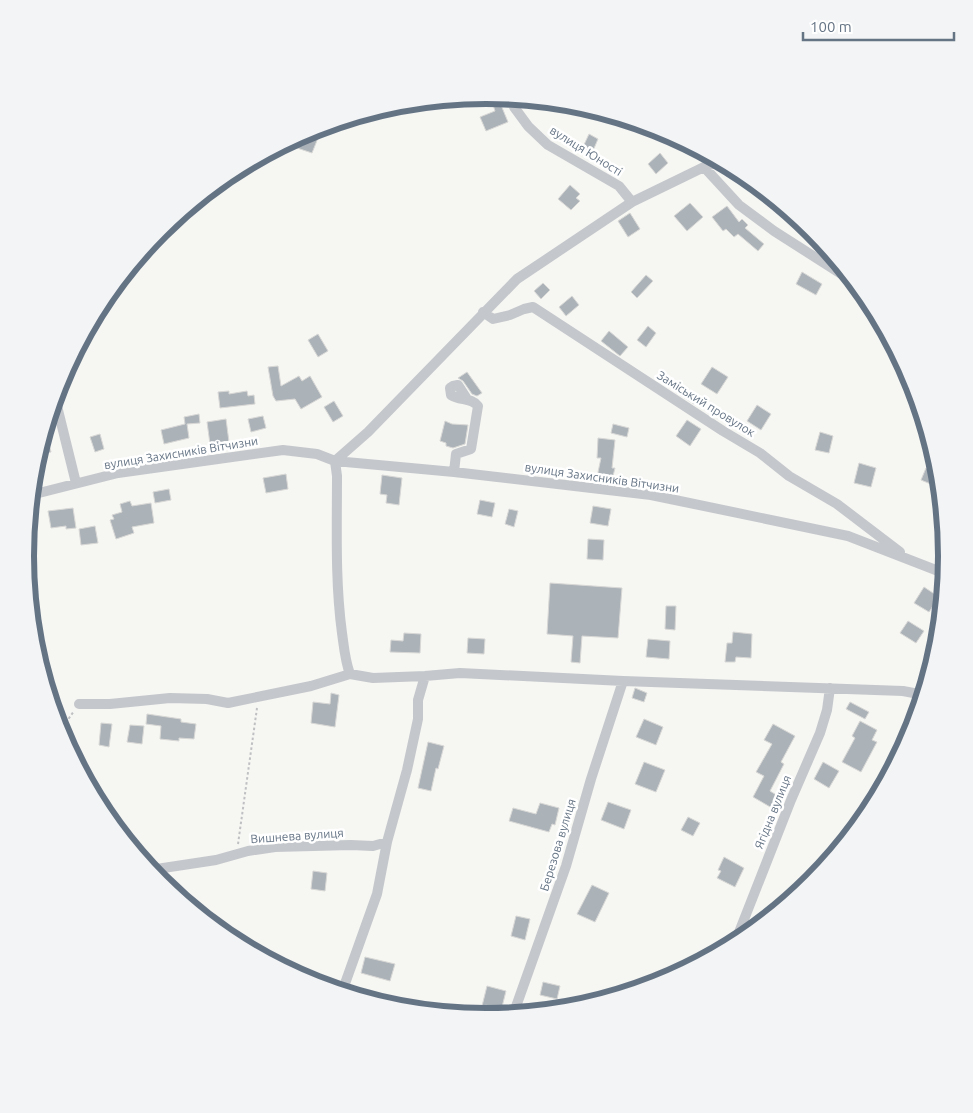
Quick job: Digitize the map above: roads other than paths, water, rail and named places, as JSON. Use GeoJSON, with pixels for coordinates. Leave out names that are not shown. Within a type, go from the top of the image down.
{"type":"FeatureCollection","features":[{"type":"Feature","properties":{"kind":"street","name":"вулиця Юності"},"geometry":{"type":"LineString","coordinates":[[514,105],[528,126],[548,144],[619,186],[632,202]]}},
{"type":"Feature","properties":{"kind":"street"},"geometry":{"type":"LineString","coordinates":[[350,674],[346,664],[340,616],[337,476],[335,461],[368,432],[517,279],[632,202],[713,164]]}},
{"type":"Feature","properties":{"kind":"street"},"geometry":{"type":"LineString","coordinates":[[704,167],[739,205],[774,231],[839,272]]}},
{"type":"Feature","properties":{"kind":"street","name":"Заміський провулок"},"geometry":{"type":"LineString","coordinates":[[483,312],[492,319],[510,315],[524,308],[533,307],[723,431],[760,453],[789,476],[837,504],[908,558]]}},
{"type":"Feature","properties":{"kind":"street"},"geometry":{"type":"LineString","coordinates":[[454,472],[456,454],[471,449],[478,406],[476,403],[466,399]]}},
{"type":"Feature","properties":{"kind":"street"},"geometry":{"type":"LineString","coordinates":[[58,411],[76,483]]}},
{"type":"Feature","properties":{"kind":"street","name":"вулиця Захисників Вітчизни"},"geometry":{"type":"LineString","coordinates":[[39,493],[136,471],[282,450],[317,454],[335,461],[454,472],[651,495],[848,536],[939,571]]}},
{"type":"Feature","properties":{"kind":"street"},"geometry":{"type":"LineString","coordinates":[[79,704],[110,704],[170,698],[207,699],[228,703],[311,686],[350,674],[374,678],[460,673],[903,691],[918,694]]}},
{"type":"Feature","properties":{"kind":"street"},"geometry":{"type":"LineString","coordinates":[[344,986],[378,894],[387,842],[407,770],[418,719],[418,700],[425,676]]}},
{"type":"Feature","properties":{"kind":"street","name":"Березова вулиця"},"geometry":{"type":"LineString","coordinates":[[515,1008],[566,866],[623,681]]}},
{"type":"Feature","properties":{"kind":"street","name":"Ягідна вулиця"},"geometry":{"type":"LineString","coordinates":[[739,932],[790,800],[820,734],[827,710],[830,688]]}},
{"type":"Feature","properties":{"kind":"street","name":"Вишнева вулиця"},"geometry":{"type":"LineString","coordinates":[[158,869],[275,847],[373,846],[387,842]]}}]}
